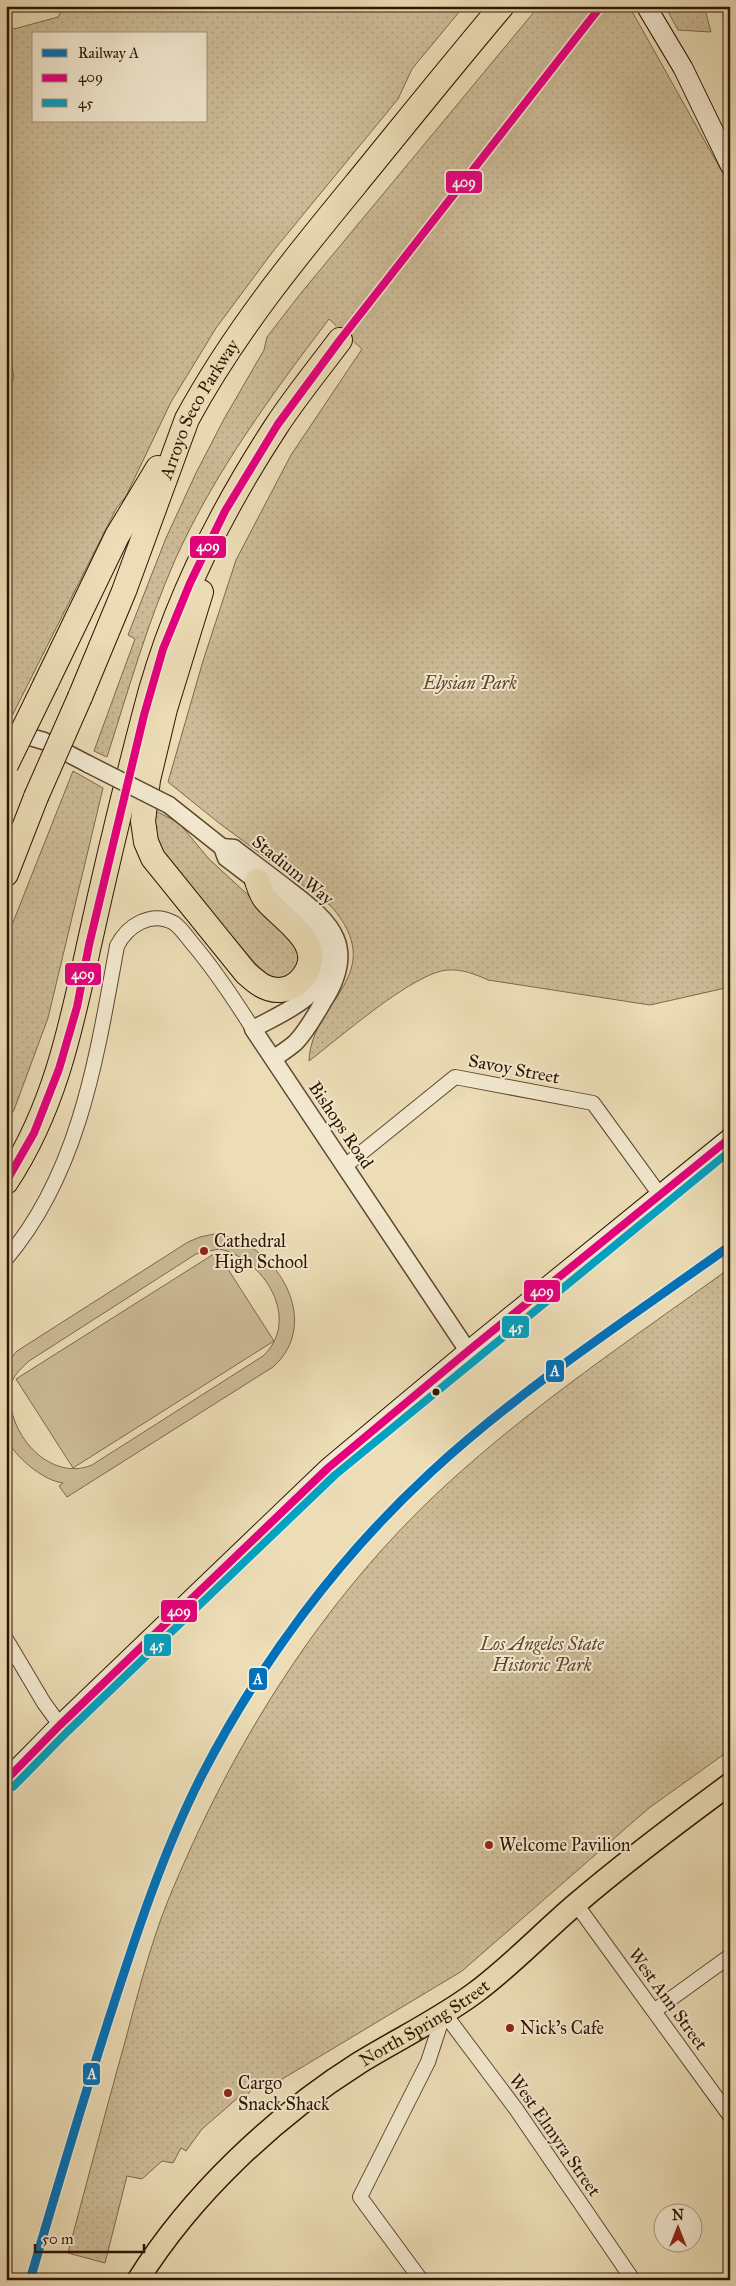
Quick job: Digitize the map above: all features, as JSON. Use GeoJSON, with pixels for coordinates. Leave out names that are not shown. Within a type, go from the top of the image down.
{"type":"FeatureCollection","features":[{"type":"Feature","properties":{"kind":"highway"},"geometry":{"type":"LineString","coordinates":[[468,46],[491,6]]}},
{"type":"Feature","properties":{"kind":"highway","name":"Arroyo Seco Parkway"},"geometry":{"type":"LineString","coordinates":[[6,874],[36,797],[124,591],[187,419],[239,334],[283,272],[502,6]]}},
{"type":"Feature","properties":{"kind":"highway"},"geometry":{"type":"LineString","coordinates":[[6,1182],[34,1133],[59,1069],[77,1006],[89,944],[144,715],[163,649],[190,583],[225,511],[278,424],[340,340]]}},
{"type":"Feature","properties":{"kind":"highway"},"geometry":{"type":"LineString","coordinates":[[6,765],[117,536],[187,419]]}},
{"type":"Feature","properties":{"kind":"highway"},"geometry":{"type":"LineString","coordinates":[[225,511],[165,709],[148,780],[143,811],[144,832],[153,858],[246,973],[265,988],[285,989],[296,984],[304,975],[309,961],[308,947],[301,934],[264,898],[257,881]]}},
{"type":"Feature","properties":{"kind":"main road"},"geometry":{"type":"LineString","coordinates":[[646,6],[683,68],[730,165]]}},
{"type":"Feature","properties":{"kind":"main road"},"geometry":{"type":"LineString","coordinates":[[6,1780],[60,1724],[328,1468],[468,1350],[730,1138]]}},
{"type":"Feature","properties":{"kind":"main road","name":"North Spring Street"},"geometry":{"type":"LineString","coordinates":[[138,2280],[172,2231],[197,2203],[228,2169],[287,2115],[359,2063],[476,1992],[576,1904],[674,1825],[730,1784]]}},
{"type":"Feature","properties":{"kind":"street","name":"Stadium Way"},"geometry":{"type":"LineString","coordinates":[[6,730],[44,741],[169,805],[222,847],[226,858],[315,926],[326,946],[327,958],[321,982],[310,995],[253,1029]]}},
{"type":"Feature","properties":{"kind":"street","name":"Stadium Way"},"geometry":{"type":"LineString","coordinates":[[222,847],[234,848],[312,908],[327,923],[337,940],[339,950],[338,971],[331,990],[295,1043],[273,1059]]}},
{"type":"Feature","properties":{"kind":"street","name":"Bishops Road"},"geometry":{"type":"LineString","coordinates":[[6,1259],[32,1223],[70,1148],[90,1084],[117,946],[121,938],[133,926],[148,919],[165,920],[177,925],[211,965],[468,1350]]}},
{"type":"Feature","properties":{"kind":"street","name":"Savoy Street"},"geometry":{"type":"LineString","coordinates":[[345,1166],[455,1077],[593,1103],[660,1196]]}},
{"type":"Feature","properties":{"kind":"street"},"geometry":{"type":"LineString","coordinates":[[6,1639],[44,1703],[60,1724]]}},
{"type":"Feature","properties":{"kind":"street","name":"West Ann Street"},"geometry":{"type":"LineString","coordinates":[[576,1904],[730,2116]]}},
{"type":"Feature","properties":{"kind":"street"},"geometry":{"type":"LineString","coordinates":[[654,2011],[730,1956]]}},
{"type":"Feature","properties":{"kind":"street"},"geometry":{"type":"LineString","coordinates":[[421,2280],[360,2197],[428,2062],[444,2013]]}},
{"type":"Feature","properties":{"kind":"street","name":"West Elmyra Street"},"geometry":{"type":"LineString","coordinates":[[444,2013],[516,2109],[633,2280]]}},
{"type":"Feature","properties":{"kind":"green space"},"geometry":{"type":"Polygon","coordinates":[[[64,6],[464,6],[412,69],[398,99],[274,250],[216,328],[171,402],[126,496],[116,509],[12,716],[6,716],[6,398],[14,377],[6,338],[6,25],[14,29],[58,17],[64,6]]]}},
{"type":"Feature","properties":{"kind":"green space","name":"Elysian Park"},"geometry":{"type":"Polygon","coordinates":[[[539,6],[629,6],[730,186],[730,987],[650,1005],[488,980],[468,972],[447,970],[432,974],[415,982],[396,994],[309,1061],[313,1040],[351,969],[353,951],[347,930],[331,906],[219,823],[168,782],[203,661],[236,560],[291,455],[362,349],[329,319],[245,435],[190,528],[156,608],[107,757],[94,751],[135,639],[128,635],[166,538],[196,473],[224,419],[264,350],[267,337],[301,293],[539,6]]]}},
{"type":"Feature","properties":{"kind":"green space"},"geometry":{"type":"Polygon","coordinates":[[[665,6],[704,6],[711,32],[678,30],[665,6]]]}},
{"type":"Feature","properties":{"kind":"green space"},"geometry":{"type":"Polygon","coordinates":[[[73,771],[103,788],[48,1018],[14,1110],[6,1123],[6,940],[73,771]]]}},
{"type":"Feature","properties":{"kind":"green space"},"geometry":{"type":"Polygon","coordinates":[[[152,809],[179,823],[209,859],[271,916],[301,947],[300,966],[286,978],[270,977],[256,964],[174,869],[155,842],[152,809]]]}},
{"type":"Feature","properties":{"kind":"green space"},"geometry":{"type":"Polygon","coordinates":[[[214,1234],[236,1239],[256,1250],[273,1266],[286,1285],[293,1306],[294,1328],[288,1348],[273,1367],[67,1497],[59,1486],[63,1483],[47,1478],[39,1473],[22,1460],[10,1445],[6,1432],[5,1413],[6,1364],[17,1351],[188,1242],[214,1234]],[[219,1249],[196,1254],[29,1361],[19,1370],[12,1382],[10,1399],[13,1416],[20,1432],[30,1447],[43,1458],[58,1466],[75,1469],[92,1465],[263,1356],[274,1341],[279,1325],[278,1309],[272,1292],[263,1277],[250,1264],[235,1255],[219,1249]]]}},
{"type":"Feature","properties":{"kind":"green space"},"geometry":{"type":"Polygon","coordinates":[[[217,1252],[274,1341],[73,1468],[16,1379],[217,1252]]]}},
{"type":"Feature","properties":{"kind":"green space","name":"Los Angeles State Historic Park"},"geometry":{"type":"Polygon","coordinates":[[[730,1268],[730,1750],[649,1808],[462,1971],[279,2081],[255,2086],[246,2096],[240,2096],[202,2129],[186,2151],[181,2148],[173,2163],[162,2161],[142,2179],[127,2176],[105,2263],[68,2253],[140,1987],[167,1903],[192,1845],[220,1788],[250,1732],[284,1678],[320,1626],[359,1577],[401,1530],[446,1485],[479,1455],[549,1399],[730,1268]]]}},
{"type":"Feature","properties":{"kind":"tunnel"},"geometry":{"type":"LineString","coordinates":[[340,340],[601,6]]}},
{"type":"Feature","properties":{"kind":"rail line","name":"A"},"geometry":{"type":"LineString","coordinates":[[30,2280],[107,2025],[138,1930],[173,1837],[201,1777],[224,1735],[274,1654],[302,1615],[363,1541],[430,1473],[538,1383],[730,1246]]}},
{"type":"Feature","properties":{"kind":"transit line","name":"409"},"geometry":{"type":"LineString","coordinates":[[6,1182],[34,1133],[59,1069],[77,1007],[89,945],[144,715],[163,649],[190,583],[225,511],[278,424],[340,340],[601,6]]}},
{"type":"Feature","properties":{"kind":"transit line","name":"409"},"geometry":{"type":"LineString","coordinates":[[6,1780],[60,1725],[328,1468],[468,1351],[730,1138]]}},
{"type":"Feature","properties":{"kind":"transit line","name":"45"},"geometry":{"type":"LineString","coordinates":[[13,1787],[67,1732],[335,1475],[730,1151]]}},
{"type":"Feature","properties":{"kind":"place","name":"Cathedral High School"},"geometry":{"type":"Point","coordinates":[204,1251]}},
{"type":"Feature","properties":{"kind":"place","name":"Welcome Pavilion"},"geometry":{"type":"Point","coordinates":[489,1845]}},
{"type":"Feature","properties":{"kind":"place","name":"Nick's Cafe"},"geometry":{"type":"Point","coordinates":[510,2028]}},
{"type":"Feature","properties":{"kind":"place","name":"Cargo Snack Shack"},"geometry":{"type":"Point","coordinates":[228,2093]}}]}
